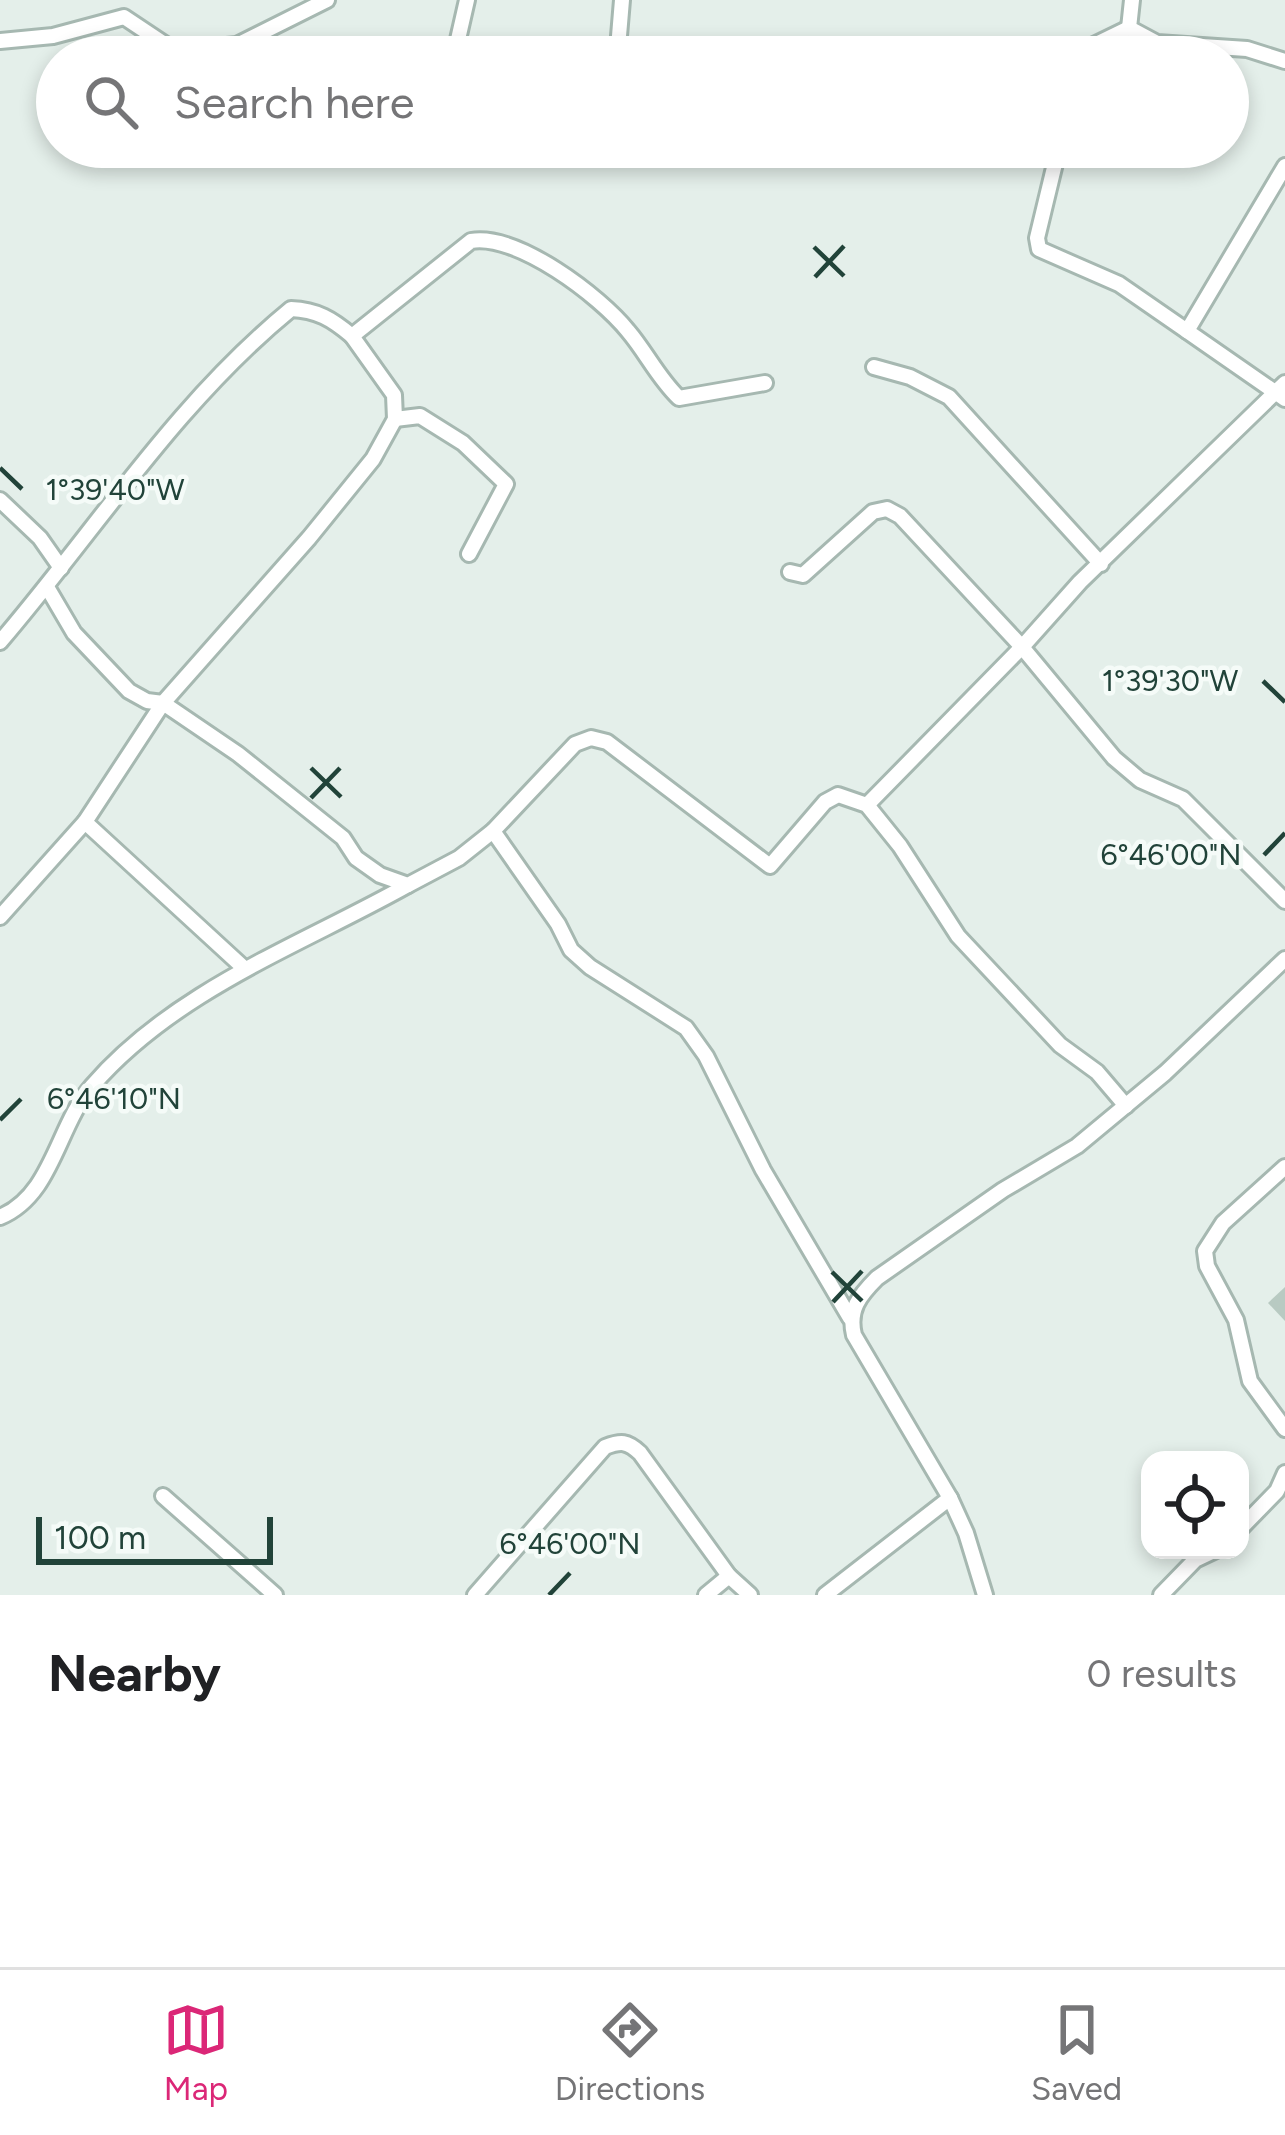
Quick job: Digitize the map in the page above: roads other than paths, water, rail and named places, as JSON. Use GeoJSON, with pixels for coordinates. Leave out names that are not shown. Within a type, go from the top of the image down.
{"type":"FeatureCollection","features":[{"type":"Feature","properties":{"kind":"street"},"geometry":{"type":"LineString","coordinates":[[255,36],[327,0]]}},
{"type":"Feature","properties":{"kind":"street"},"geometry":{"type":"LineString","coordinates":[[458,36],[466,0]]}},
{"type":"Feature","properties":{"kind":"street"},"geometry":{"type":"LineString","coordinates":[[619,36],[622,0]]}},
{"type":"Feature","properties":{"kind":"street"},"geometry":{"type":"LineString","coordinates":[[1129,28],[1132,0]]}},
{"type":"Feature","properties":{"kind":"street"},"geometry":{"type":"LineString","coordinates":[[53,36],[124,17],[152,36]]}},
{"type":"Feature","properties":{"kind":"street"},"geometry":{"type":"LineString","coordinates":[[1113,36],[1129,28]]}},
{"type":"Feature","properties":{"kind":"street"},"geometry":{"type":"LineString","coordinates":[[1129,28],[1144,36]]}},
{"type":"Feature","properties":{"kind":"street"},"geometry":{"type":"LineString","coordinates":[[0,41],[36,38]]}},
{"type":"Feature","properties":{"kind":"street"},"geometry":{"type":"LineString","coordinates":[[1249,51],[1285,61]]}},
{"type":"Feature","properties":{"kind":"street"},"geometry":{"type":"LineString","coordinates":[[1186,331],[1285,166]]}},
{"type":"Feature","properties":{"kind":"street"},"geometry":{"type":"LineString","coordinates":[[867,805],[1101,564],[1281,391],[1119,284],[1039,249],[1037,238],[1054,168]]}},
{"type":"Feature","properties":{"kind":"street"},"geometry":{"type":"LineString","coordinates":[[352,336],[471,241],[494,241],[538,256],[625,327],[679,398],[765,383]]}},
{"type":"Feature","properties":{"kind":"street"},"geometry":{"type":"LineString","coordinates":[[0,642],[203,389],[291,309],[311,310],[334,320],[352,336],[394,395],[463,443],[506,484],[470,554]]}},
{"type":"Feature","properties":{"kind":"street"},"geometry":{"type":"LineString","coordinates":[[874,368],[910,377],[949,397],[1101,564]]}},
{"type":"Feature","properties":{"kind":"street"},"geometry":{"type":"LineString","coordinates":[[0,917],[85,823],[163,703],[374,458],[394,419],[394,395]]}},
{"type":"Feature","properties":{"kind":"street"},"geometry":{"type":"LineString","coordinates":[[394,419],[421,416]]}},
{"type":"Feature","properties":{"kind":"street"},"geometry":{"type":"LineString","coordinates":[[0,500],[40,538],[61,568]]}},
{"type":"Feature","properties":{"kind":"street"},"geometry":{"type":"LineString","coordinates":[[790,572],[803,574],[873,512],[886,509],[900,516],[1022,647],[1114,758],[1140,780],[1183,800],[1285,901]]}},
{"type":"Feature","properties":{"kind":"street"},"geometry":{"type":"LineString","coordinates":[[47,587],[90,654],[129,691],[163,703],[238,754],[343,838],[356,858],[380,875],[408,885]]}},
{"type":"Feature","properties":{"kind":"street"},"geometry":{"type":"LineString","coordinates":[[0,1216],[20,1209],[30,1198],[92,1086],[196,1000],[245,969],[459,858],[493,831],[575,744],[591,738],[607,742],[770,866],[825,802],[838,796],[867,805],[900,846],[958,936],[1060,1046],[1096,1072],[1126,1106]]}},
{"type":"Feature","properties":{"kind":"street"},"geometry":{"type":"LineString","coordinates":[[85,823],[245,969]]}},
{"type":"Feature","properties":{"kind":"street"},"geometry":{"type":"LineString","coordinates":[[493,831],[571,950],[686,1028],[706,1056],[764,1170],[850,1318],[854,1335],[950,1498],[985,1595]]}},
{"type":"Feature","properties":{"kind":"street"},"geometry":{"type":"LineString","coordinates":[[850,1318],[860,1296],[878,1278],[1003,1190],[1077,1146],[1241,1004],[1285,958]]}},
{"type":"Feature","properties":{"kind":"street"},"geometry":{"type":"LineString","coordinates":[[1285,1167],[1223,1223],[1205,1250],[1207,1266],[1236,1320],[1250,1382],[1285,1429]]}},
{"type":"Feature","properties":{"kind":"street"},"geometry":{"type":"LineString","coordinates":[[475,1595],[604,1447],[619,1442],[629,1443],[640,1453],[729,1576],[749,1595]]}},
{"type":"Feature","properties":{"kind":"street"},"geometry":{"type":"LineString","coordinates":[[1249,1520],[1277,1491],[1285,1473]]}},
{"type":"Feature","properties":{"kind":"street"},"geometry":{"type":"LineString","coordinates":[[163,1496],[275,1595]]}},
{"type":"Feature","properties":{"kind":"street"},"geometry":{"type":"LineString","coordinates":[[825,1595],[950,1498]]}},
{"type":"Feature","properties":{"kind":"street"},"geometry":{"type":"LineString","coordinates":[[1161,1595],[1198,1559]]}},
{"type":"Feature","properties":{"kind":"street"},"geometry":{"type":"LineString","coordinates":[[706,1595],[729,1576]]}}]}
